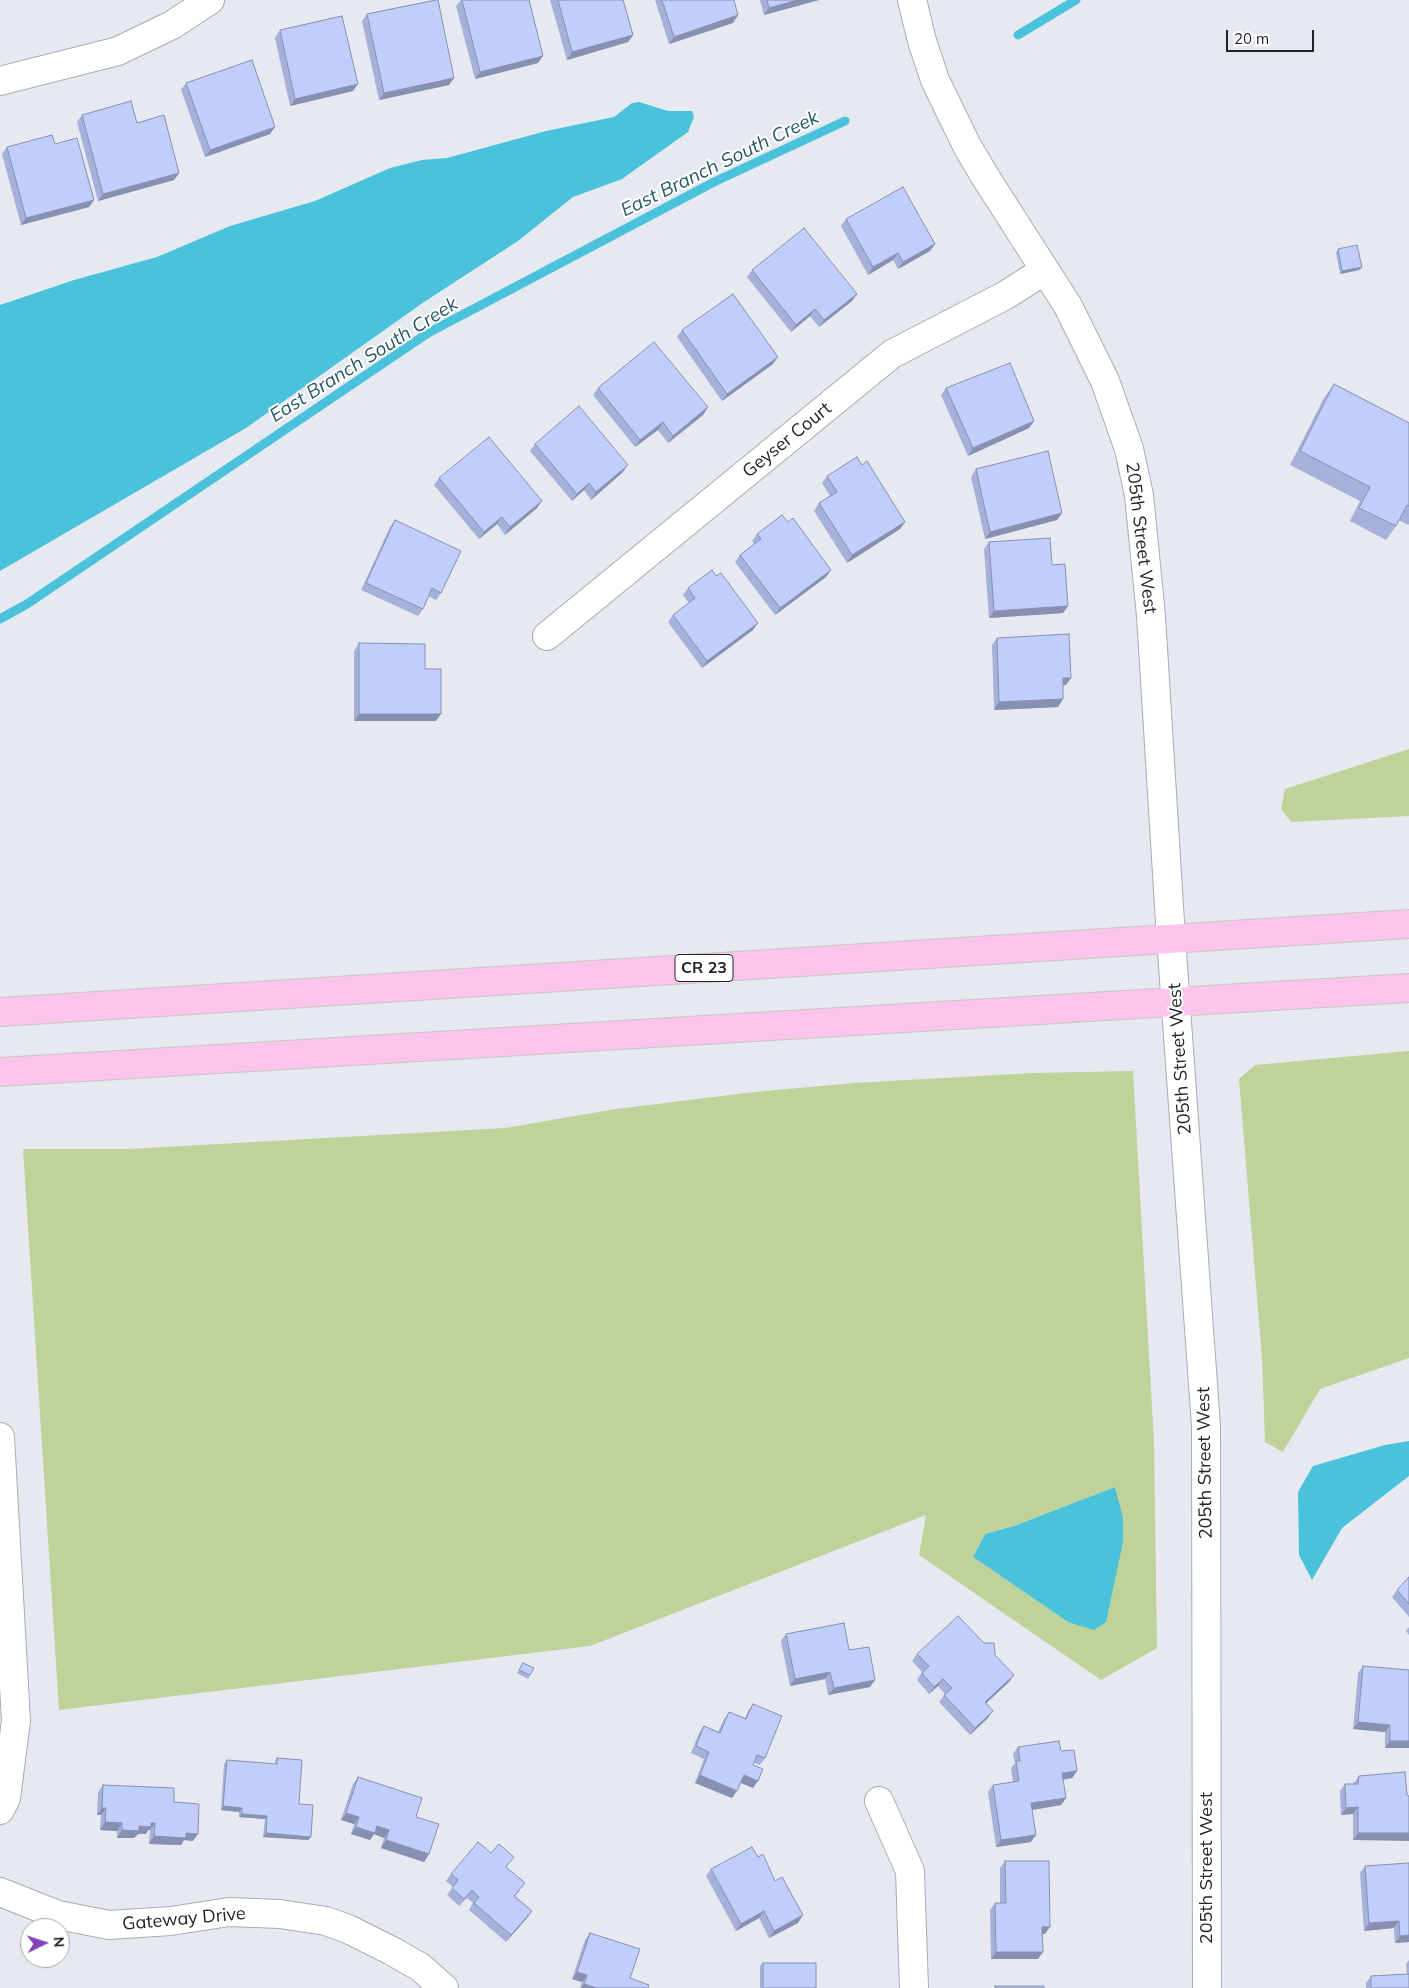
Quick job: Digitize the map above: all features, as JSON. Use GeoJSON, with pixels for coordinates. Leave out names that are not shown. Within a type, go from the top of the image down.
{"type":"FeatureCollection","features":[{"type":"Feature","properties":{"kind":"main road","name":"CR 23"},"geometry":{"type":"LineString","coordinates":[[0,1012],[1409,924]]}},
{"type":"Feature","properties":{"kind":"main road"},"geometry":{"type":"LineString","coordinates":[[0,1072],[1409,988]]}},
{"type":"Feature","properties":{"kind":"street"},"geometry":{"type":"LineString","coordinates":[[0,81],[118,51],[172,24],[210,0]]}},
{"type":"Feature","properties":{"kind":"street","name":"205th Street West"},"geometry":{"type":"LineString","coordinates":[[912,0],[922,41],[933,72],[953,117],[986,178],[1068,306],[1105,381],[1129,449],[1135,476],[1152,616],[1171,938],[1206,1426],[1208,1988]]}},
{"type":"Feature","properties":{"kind":"street","name":"Geyser Court"},"geometry":{"type":"LineString","coordinates":[[547,636],[892,354],[1006,294],[1045,270]]}},
{"type":"Feature","properties":{"kind":"street"},"geometry":{"type":"LineString","coordinates":[[0,1437],[16,1721],[6,1798],[0,1810]]}},
{"type":"Feature","properties":{"kind":"street"},"geometry":{"type":"LineString","coordinates":[[879,1801],[910,1871],[914,1988]]}},
{"type":"Feature","properties":{"kind":"street","name":"Gateway Drive"},"geometry":{"type":"LineString","coordinates":[[0,1892],[58,1915],[109,1925],[171,1921],[229,1912],[280,1914],[326,1921],[348,1928],[392,1950],[420,1967],[444,1988]]}},
{"type":"Feature","properties":{"kind":"green space"},"geometry":{"type":"Polygon","coordinates":[[[1409,749],[1409,816],[1291,822],[1281,809],[1285,789],[1409,749]]]}},
{"type":"Feature","properties":{"kind":"green space"},"geometry":{"type":"Polygon","coordinates":[[[1409,1051],[1409,1358],[1320,1389],[1283,1452],[1265,1442],[1262,1358],[1239,1079],[1255,1065],[1409,1051]]]}},
{"type":"Feature","properties":{"kind":"green space"},"geometry":{"type":"Polygon","coordinates":[[[1133,1071],[1154,1443],[1157,1648],[1101,1680],[919,1555],[926,1515],[590,1646],[59,1710],[23,1149],[129,1149],[505,1128],[616,1109],[754,1092],[854,1083],[1033,1073],[1133,1071]],[[1115,1487],[1014,1526],[985,1534],[973,1557],[1068,1622],[1115,1487]]]}},
{"type":"Feature","properties":{"kind":"water"},"geometry":{"type":"Polygon","coordinates":[[[639,102],[668,111],[692,111],[694,117],[688,132],[622,179],[573,197],[518,241],[424,302],[246,428],[0,571],[0,305],[74,280],[157,257],[230,226],[315,201],[390,168],[422,160],[447,158],[546,131],[614,117],[632,103],[639,102]]]}},
{"type":"Feature","properties":{"kind":"water"},"geometry":{"type":"Polygon","coordinates":[[[1409,1441],[1409,1476],[1342,1528],[1312,1580],[1299,1555],[1298,1492],[1313,1466],[1385,1445],[1409,1441]]]}},
{"type":"Feature","properties":{"kind":"water"},"geometry":{"type":"Polygon","coordinates":[[[1115,1487],[1123,1518],[1123,1542],[1106,1622],[1094,1630],[1068,1622],[973,1557],[985,1534],[1014,1526],[1115,1487]]]}},
{"type":"Feature","properties":{"kind":"building"},"geometry":{"type":"Polygon","coordinates":[[[438,0],[454,78],[384,93],[367,14],[438,0]]]}},
{"type":"Feature","properties":{"kind":"building"},"geometry":{"type":"Polygon","coordinates":[[[462,0],[529,0],[543,56],[480,72],[462,0]]]}},
{"type":"Feature","properties":{"kind":"building"},"geometry":{"type":"Polygon","coordinates":[[[558,0],[623,0],[633,35],[572,52],[558,0]]]}},
{"type":"Feature","properties":{"kind":"building"},"geometry":{"type":"Polygon","coordinates":[[[662,0],[734,0],[738,15],[674,37],[662,0]]]}},
{"type":"Feature","properties":{"kind":"building"},"geometry":{"type":"Polygon","coordinates":[[[767,0],[798,0],[769,8],[767,0]]]}},
{"type":"Feature","properties":{"kind":"building"},"geometry":{"type":"Polygon","coordinates":[[[342,16],[358,84],[295,99],[280,30],[342,16]]]}},
{"type":"Feature","properties":{"kind":"building"},"geometry":{"type":"Polygon","coordinates":[[[252,60],[275,127],[210,150],[186,83],[252,60]]]}},
{"type":"Feature","properties":{"kind":"building"},"geometry":{"type":"Polygon","coordinates":[[[131,101],[137,123],[164,115],[179,173],[103,194],[82,115],[131,101]]]}},
{"type":"Feature","properties":{"kind":"building"},"geometry":{"type":"Polygon","coordinates":[[[52,135],[55,144],[77,138],[94,200],[26,218],[7,147],[52,135]]]}},
{"type":"Feature","properties":{"kind":"building"},"geometry":{"type":"Polygon","coordinates":[[[903,187],[935,244],[903,262],[898,253],[873,267],[846,219],[903,187]]]}},
{"type":"Feature","properties":{"kind":"building"},"geometry":{"type":"Polygon","coordinates":[[[804,228],[857,294],[824,320],[815,309],[796,325],[752,270],[804,228]]]}},
{"type":"Feature","properties":{"kind":"building"},"geometry":{"type":"Polygon","coordinates":[[[1357,245],[1362,267],[1342,271],[1338,249],[1357,245]]]}},
{"type":"Feature","properties":{"kind":"building"},"geometry":{"type":"Polygon","coordinates":[[[733,294],[778,357],[727,394],[682,330],[733,294]]]}},
{"type":"Feature","properties":{"kind":"building"},"geometry":{"type":"Polygon","coordinates":[[[654,342],[708,407],[673,436],[663,422],[640,440],[598,388],[654,342]]]}},
{"type":"Feature","properties":{"kind":"building"},"geometry":{"type":"Polygon","coordinates":[[[1010,363],[1034,421],[973,448],[946,388],[1010,363]]]}},
{"type":"Feature","properties":{"kind":"building"},"geometry":{"type":"Polygon","coordinates":[[[1334,384],[1409,423],[1409,506],[1407,505],[1396,526],[1359,508],[1370,487],[1300,451],[1334,384]]]}},
{"type":"Feature","properties":{"kind":"building"},"geometry":{"type":"Polygon","coordinates":[[[579,406],[628,465],[596,492],[589,483],[577,494],[535,444],[579,406]]]}},
{"type":"Feature","properties":{"kind":"building"},"geometry":{"type":"Polygon","coordinates":[[[489,437],[542,501],[510,527],[502,517],[484,532],[439,478],[489,437]]]}},
{"type":"Feature","properties":{"kind":"building"},"geometry":{"type":"Polygon","coordinates":[[[1048,451],[1062,513],[990,532],[976,469],[1048,451]]]}},
{"type":"Feature","properties":{"kind":"building"},"geometry":{"type":"Polygon","coordinates":[[[857,457],[862,465],[867,461],[905,522],[852,555],[819,503],[837,492],[827,476],[857,457]]]}},
{"type":"Feature","properties":{"kind":"building"},"geometry":{"type":"Polygon","coordinates":[[[782,515],[788,522],[793,518],[831,570],[780,608],[740,555],[761,539],[757,534],[782,515]]]}},
{"type":"Feature","properties":{"kind":"building"},"geometry":{"type":"Polygon","coordinates":[[[395,520],[461,551],[441,593],[432,588],[423,609],[366,583],[395,520]]]}},
{"type":"Feature","properties":{"kind":"building"},"geometry":{"type":"Polygon","coordinates":[[[1050,538],[1052,565],[1065,564],[1068,606],[994,611],[989,542],[1050,538]]]}},
{"type":"Feature","properties":{"kind":"building"},"geometry":{"type":"Polygon","coordinates":[[[712,570],[716,576],[721,573],[758,623],[707,661],[673,615],[695,598],[688,588],[712,570]]]}},
{"type":"Feature","properties":{"kind":"building"},"geometry":{"type":"Polygon","coordinates":[[[1069,634],[1071,678],[1063,678],[1063,699],[999,702],[997,638],[1069,634]]]}},
{"type":"Feature","properties":{"kind":"building"},"geometry":{"type":"Polygon","coordinates":[[[359,643],[425,644],[425,669],[441,669],[441,714],[359,714],[359,643]]]}},
{"type":"Feature","properties":{"kind":"building"},"geometry":{"type":"Polygon","coordinates":[[[1409,1577],[1409,1604],[1397,1590],[1409,1577]]]}},
{"type":"Feature","properties":{"kind":"building"},"geometry":{"type":"Polygon","coordinates":[[[958,1616],[984,1643],[994,1643],[995,1655],[1014,1675],[985,1702],[993,1711],[975,1728],[944,1695],[952,1688],[943,1679],[934,1687],[922,1673],[929,1666],[917,1654],[958,1616]]]}},
{"type":"Feature","properties":{"kind":"building"},"geometry":{"type":"Polygon","coordinates":[[[844,1623],[849,1650],[869,1647],[875,1680],[834,1688],[830,1672],[795,1679],[786,1634],[844,1623]]]}},
{"type":"Feature","properties":{"kind":"building"},"geometry":{"type":"Polygon","coordinates":[[[523,1663],[534,1668],[530,1675],[519,1670],[523,1663]]]}},
{"type":"Feature","properties":{"kind":"building"},"geometry":{"type":"Polygon","coordinates":[[[1363,1666],[1409,1670],[1409,1741],[1390,1741],[1390,1725],[1358,1722],[1363,1666]]]}},
{"type":"Feature","properties":{"kind":"building"},"geometry":{"type":"Polygon","coordinates":[[[753,1704],[782,1716],[765,1758],[757,1755],[753,1765],[763,1769],[758,1781],[744,1775],[737,1791],[700,1775],[709,1752],[696,1746],[704,1726],[720,1733],[729,1712],[746,1719],[753,1704]]]}},
{"type":"Feature","properties":{"kind":"building"},"geometry":{"type":"Polygon","coordinates":[[[1059,1741],[1061,1751],[1074,1750],[1077,1771],[1062,1773],[1066,1798],[1031,1803],[1036,1835],[1001,1840],[993,1785],[1019,1781],[1016,1761],[1020,1761],[1018,1747],[1059,1741]]]}},
{"type":"Feature","properties":{"kind":"building"},"geometry":{"type":"Polygon","coordinates":[[[277,1758],[302,1760],[299,1804],[313,1805],[311,1837],[266,1833],[267,1816],[242,1814],[242,1808],[223,1806],[227,1760],[277,1764],[277,1758]]]}},
{"type":"Feature","properties":{"kind":"building"},"geometry":{"type":"Polygon","coordinates":[[[1405,1772],[1407,1795],[1409,1796],[1409,1833],[1358,1833],[1358,1807],[1346,1808],[1345,1784],[1358,1784],[1359,1776],[1405,1772]]]}},
{"type":"Feature","properties":{"kind":"building"},"geometry":{"type":"Polygon","coordinates":[[[358,1777],[422,1798],[416,1817],[439,1824],[429,1854],[386,1840],[389,1830],[377,1826],[375,1833],[356,1827],[359,1817],[346,1813],[358,1777]]]}},
{"type":"Feature","properties":{"kind":"building"},"geometry":{"type":"Polygon","coordinates":[[[103,1785],[174,1788],[174,1802],[199,1804],[198,1834],[186,1833],[186,1838],[154,1836],[155,1823],[151,1823],[151,1827],[139,1826],[139,1831],[122,1830],[122,1823],[105,1822],[106,1808],[102,1808],[103,1785]]]}},
{"type":"Feature","properties":{"kind":"building"},"geometry":{"type":"Polygon","coordinates":[[[478,1842],[491,1853],[499,1844],[514,1857],[506,1867],[525,1883],[514,1896],[532,1911],[511,1935],[474,1903],[479,1897],[472,1890],[464,1899],[452,1888],[458,1880],[451,1874],[478,1842]]]}},
{"type":"Feature","properties":{"kind":"building"},"geometry":{"type":"Polygon","coordinates":[[[752,1847],[758,1857],[763,1854],[775,1881],[782,1877],[803,1915],[774,1931],[764,1911],[741,1924],[711,1869],[752,1847]]]}},
{"type":"Feature","properties":{"kind":"building"},"geometry":{"type":"Polygon","coordinates":[[[1005,1861],[1049,1861],[1050,1927],[1042,1927],[1043,1952],[996,1952],[995,1903],[1006,1903],[1005,1861]]]}},
{"type":"Feature","properties":{"kind":"building"},"geometry":{"type":"Polygon","coordinates":[[[1409,1863],[1409,1935],[1400,1936],[1399,1921],[1369,1923],[1365,1866],[1409,1863]]]}},
{"type":"Feature","properties":{"kind":"building"},"geometry":{"type":"Polygon","coordinates":[[[590,1933],[640,1949],[630,1978],[649,1985],[648,1988],[597,1988],[584,1984],[587,1975],[577,1972],[590,1933]]]}},
{"type":"Feature","properties":{"kind":"building"},"geometry":{"type":"Polygon","coordinates":[[[763,1963],[816,1963],[816,1988],[763,1988],[763,1963]]]}},
{"type":"Feature","properties":{"kind":"building"},"geometry":{"type":"Polygon","coordinates":[[[1409,1974],[1409,1988],[1371,1988],[1371,1976],[1409,1974]]]}},
{"type":"Feature","properties":{"kind":"building"},"geometry":{"type":"Polygon","coordinates":[[[995,1986],[1044,1986],[1044,1988],[995,1988],[995,1986]]]}},
{"type":"Feature","properties":{"kind":"waterway","name":"East Branch South Creek"},"geometry":{"type":"LineString","coordinates":[[1018,35],[1076,0]]}},
{"type":"Feature","properties":{"kind":"waterway","name":"East Branch South Creek"},"geometry":{"type":"LineString","coordinates":[[0,619],[27,604],[428,333],[714,182],[845,121]]}}]}
